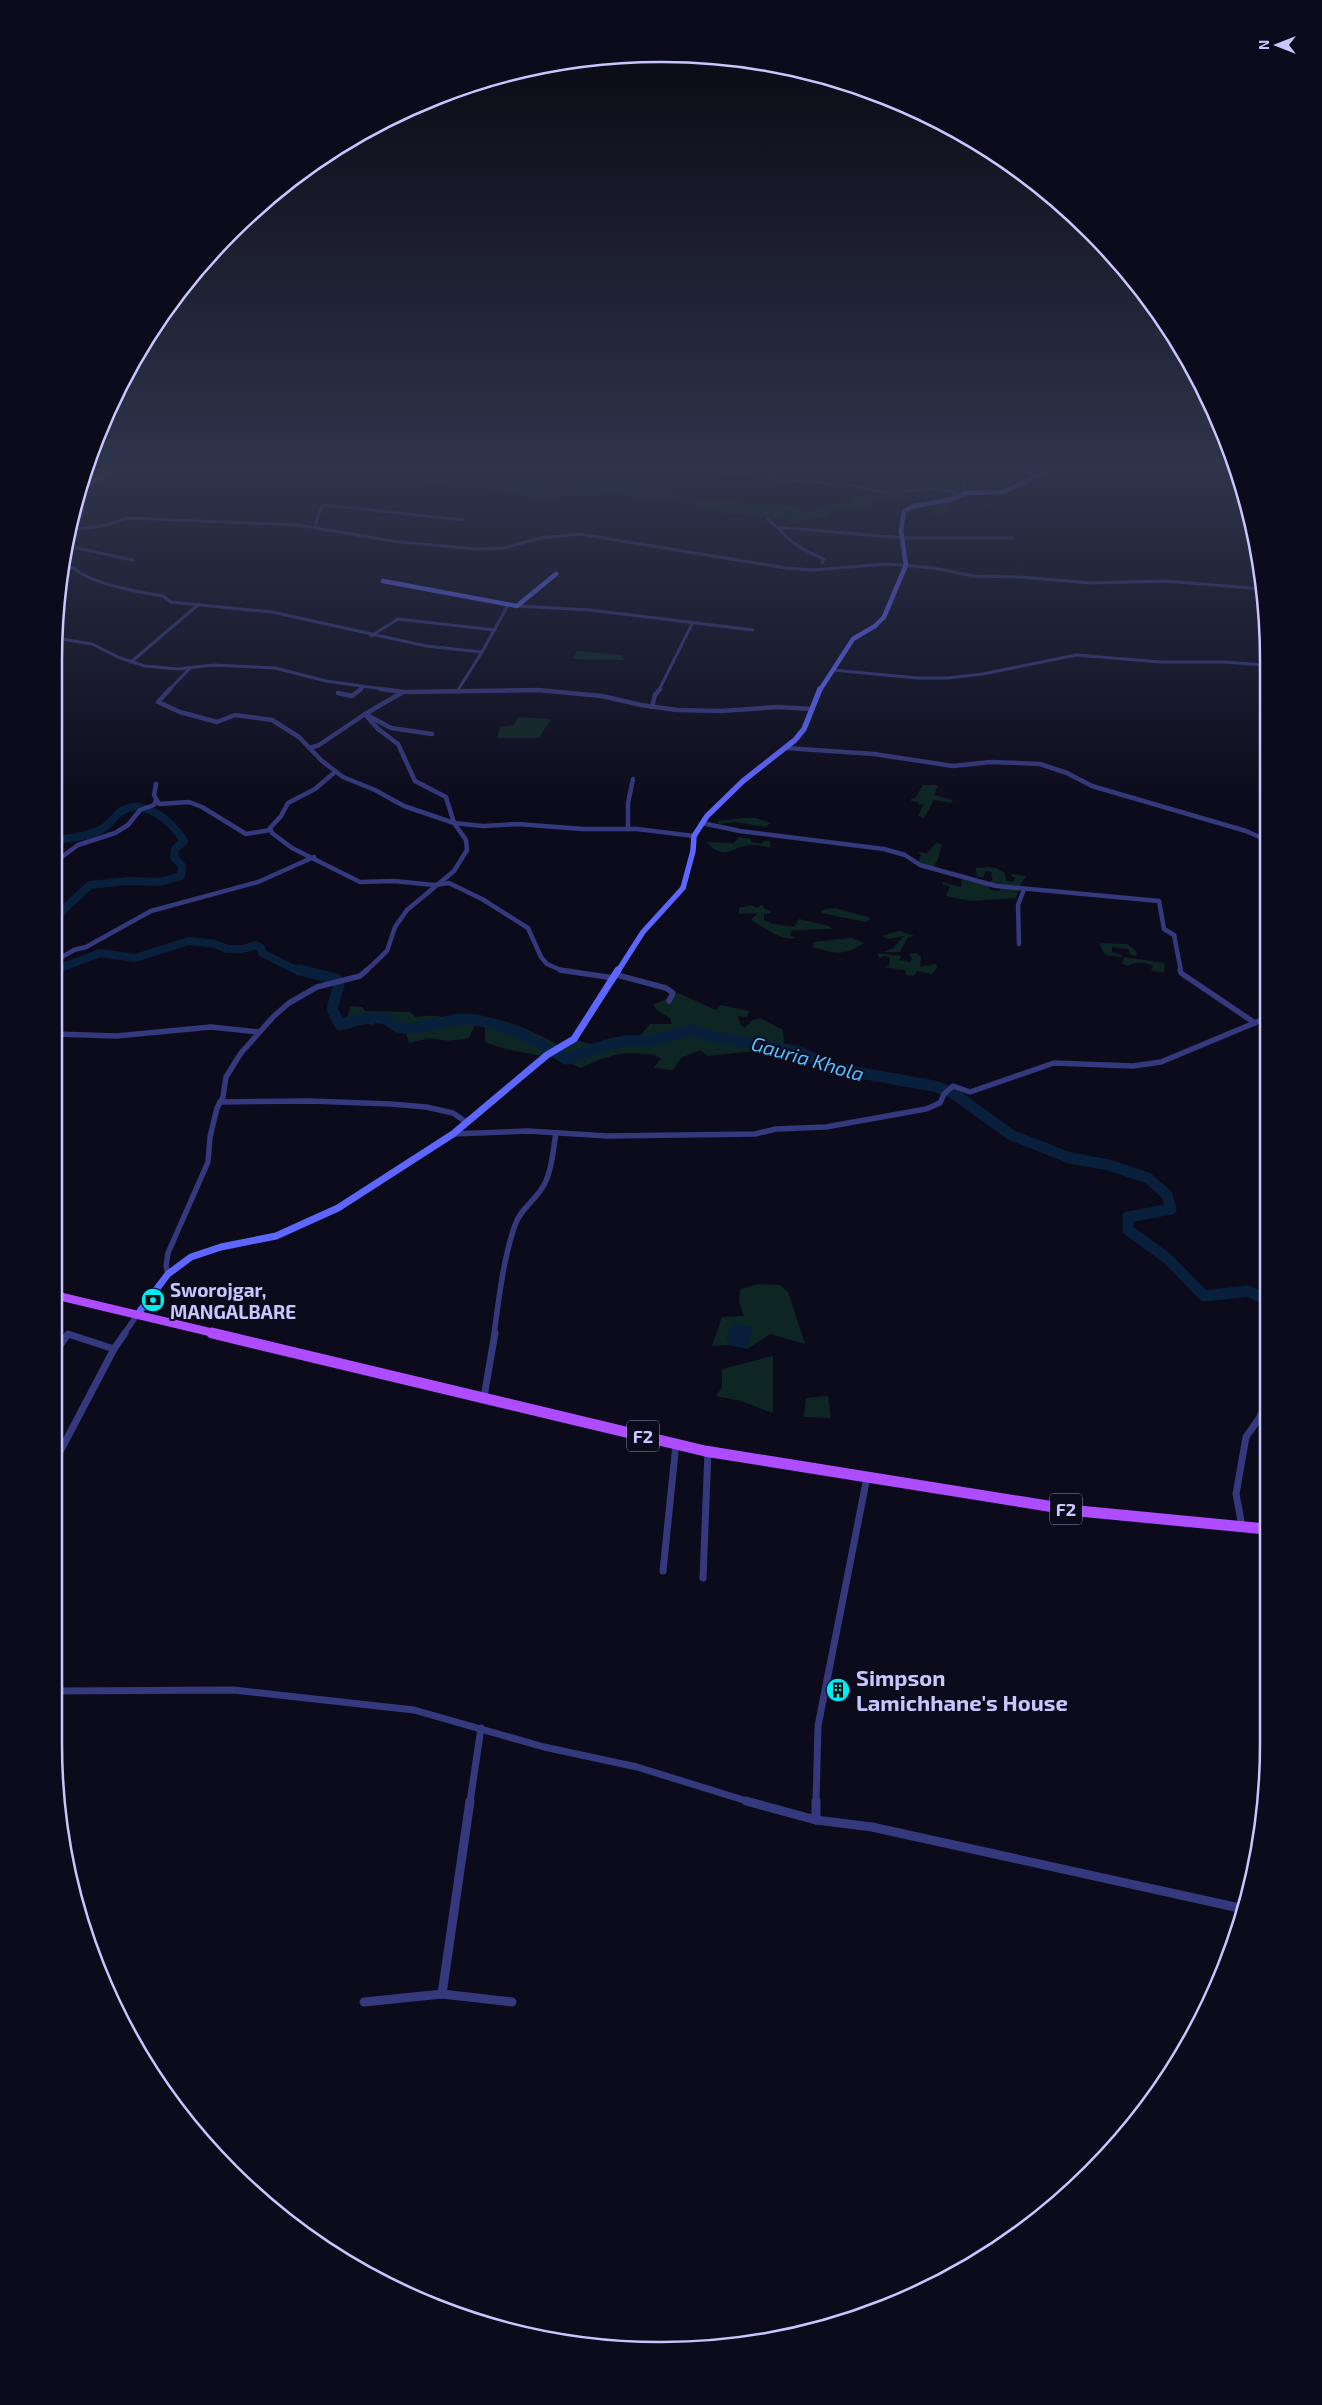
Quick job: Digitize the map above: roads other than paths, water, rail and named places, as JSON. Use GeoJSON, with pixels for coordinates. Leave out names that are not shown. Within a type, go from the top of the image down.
{"type":"FeatureCollection","features":[{"type":"Feature","properties":{"kind":"main road","name":"F2"},"geometry":{"type":"LineString","coordinates":[[62,1292],[138,1313]]}},
{"type":"Feature","properties":{"kind":"main road","name":"F2"},"geometry":{"type":"LineString","coordinates":[[62,1296],[708,1452],[1079,1511],[1260,1528]]}},
{"type":"Feature","properties":{"kind":"street"},"geometry":{"type":"LineString","coordinates":[[107,583],[163,596],[171,602],[272,612],[372,636],[426,646],[482,652]]}},
{"type":"Feature","properties":{"kind":"street"},"geometry":{"type":"LineString","coordinates":[[396,583],[508,605],[590,610],[753,630]]}},
{"type":"Feature","properties":{"kind":"street"},"geometry":{"type":"LineString","coordinates":[[517,606],[545,583]]}},
{"type":"Feature","properties":{"kind":"street"},"geometry":{"type":"LineString","coordinates":[[62,1448],[114,1349],[138,1313],[168,1274],[181,1262],[203,1251],[276,1236],[338,1208],[453,1134],[547,1055],[562,1048],[574,1039],[643,932],[683,888],[693,851],[694,836],[702,823],[727,795],[786,748],[804,729],[821,687],[854,640],[862,632],[875,626],[884,617],[898,583]]}},
{"type":"Feature","properties":{"kind":"street"},"geometry":{"type":"LineString","coordinates":[[1192,583],[1255,588]]}},
{"type":"Feature","properties":{"kind":"street"},"geometry":{"type":"LineString","coordinates":[[132,662],[198,604]]}},
{"type":"Feature","properties":{"kind":"street"},"geometry":{"type":"LineString","coordinates":[[458,690],[508,605]]}},
{"type":"Feature","properties":{"kind":"street"},"geometry":{"type":"LineString","coordinates":[[372,636],[398,618],[495,630]]}},
{"type":"Feature","properties":{"kind":"street"},"geometry":{"type":"LineString","coordinates":[[652,707],[655,695],[658,693],[692,624]]}},
{"type":"Feature","properties":{"kind":"street"},"geometry":{"type":"LineString","coordinates":[[63,639],[92,644],[132,662],[164,669],[213,665],[276,668],[326,681],[402,692],[538,690],[602,696],[652,707],[705,711],[753,707],[812,709]]}},
{"type":"Feature","properties":{"kind":"street"},"geometry":{"type":"LineString","coordinates":[[833,670],[917,678],[947,678],[982,674],[1076,655],[1161,662],[1225,662],[1260,665]]}},
{"type":"Feature","properties":{"kind":"street"},"geometry":{"type":"LineString","coordinates":[[190,668],[158,702],[180,712],[216,722],[235,716],[272,720],[299,737],[335,772],[404,806],[454,822],[482,826],[517,824],[584,829],[628,829],[694,836]]}},
{"type":"Feature","properties":{"kind":"street"},"geometry":{"type":"LineString","coordinates":[[338,693],[352,696],[363,687]]}},
{"type":"Feature","properties":{"kind":"street"},"geometry":{"type":"LineString","coordinates":[[310,748],[319,745],[402,692]]}},
{"type":"Feature","properties":{"kind":"street"},"geometry":{"type":"LineString","coordinates":[[365,714],[390,728],[432,734]]}},
{"type":"Feature","properties":{"kind":"street"},"geometry":{"type":"LineString","coordinates":[[168,1274],[166,1266],[168,1253],[208,1162],[210,1137],[225,1090],[226,1077],[241,1053],[258,1032],[289,1003],[317,987],[360,976],[379,961],[387,951],[396,927],[407,910],[454,871],[467,850],[466,840],[454,822],[446,797],[415,781],[398,744],[378,729],[365,714]]}},
{"type":"Feature","properties":{"kind":"street"},"geometry":{"type":"LineString","coordinates":[[786,748],[874,754],[953,766],[991,762],[1040,764],[1067,773],[1092,786],[1206,821],[1246,831],[1260,837]]}},
{"type":"Feature","properties":{"kind":"street"},"geometry":{"type":"LineString","coordinates":[[62,857],[78,844],[115,832],[128,825],[140,810],[155,803],[165,805],[189,802],[202,806],[246,834],[270,830],[288,803],[315,789],[335,772]]}},
{"type":"Feature","properties":{"kind":"street"},"geometry":{"type":"LineString","coordinates":[[628,829],[628,803],[633,780]]}},
{"type":"Feature","properties":{"kind":"street"},"geometry":{"type":"LineString","coordinates":[[155,803],[153,789],[156,784]]}},
{"type":"Feature","properties":{"kind":"street"},"geometry":{"type":"LineString","coordinates":[[702,823],[740,831],[884,849],[905,855],[920,865],[996,886],[1159,901],[1164,929],[1174,935],[1181,974],[1255,1023]]}},
{"type":"Feature","properties":{"kind":"street"},"geometry":{"type":"LineString","coordinates":[[270,830],[281,842],[314,857],[360,882],[394,881],[434,885],[449,883],[482,899],[528,928],[535,940],[539,955],[551,966],[572,973],[615,976],[671,990],[672,993],[669,1001]]}},
{"type":"Feature","properties":{"kind":"street"},"geometry":{"type":"LineString","coordinates":[[62,957],[74,950],[86,947],[137,917],[151,911],[190,901],[211,893],[258,882],[314,857]]}},
{"type":"Feature","properties":{"kind":"street"},"geometry":{"type":"LineString","coordinates":[[1019,944],[1018,905],[1024,889]]}},
{"type":"Feature","properties":{"kind":"street"},"geometry":{"type":"LineString","coordinates":[[453,1134],[491,1134],[528,1131],[556,1134],[665,1136],[755,1134],[776,1129],[826,1127],[926,1109],[940,1103],[944,1094],[953,1086],[970,1092],[1054,1063],[1133,1066],[1161,1062],[1260,1021]]}},
{"type":"Feature","properties":{"kind":"street"},"geometry":{"type":"LineString","coordinates":[[62,1035],[94,1037],[211,1026],[258,1032]]}},
{"type":"Feature","properties":{"kind":"street"},"geometry":{"type":"LineString","coordinates":[[220,1102],[386,1103],[424,1107],[456,1114],[464,1118],[466,1122]]}},
{"type":"Feature","properties":{"kind":"street"},"geometry":{"type":"LineString","coordinates":[[484,1397],[493,1356],[500,1282],[511,1239],[517,1218],[544,1185],[556,1134]]}},
{"type":"Feature","properties":{"kind":"street"},"geometry":{"type":"LineString","coordinates":[[62,1343],[68,1334],[114,1349]]}},
{"type":"Feature","properties":{"kind":"street"},"geometry":{"type":"LineString","coordinates":[[1242,1526],[1236,1494],[1246,1437],[1260,1417]]}},
{"type":"Feature","properties":{"kind":"street"},"geometry":{"type":"LineString","coordinates":[[663,1571],[671,1478],[676,1444]]}},
{"type":"Feature","properties":{"kind":"street"},"geometry":{"type":"LineString","coordinates":[[703,1578],[708,1452]]}},
{"type":"Feature","properties":{"kind":"street"},"geometry":{"type":"LineString","coordinates":[[816,1820],[818,1726],[867,1477]]}},
{"type":"Feature","properties":{"kind":"street"},"geometry":{"type":"LineString","coordinates":[[62,1690],[234,1690],[414,1710],[544,1747],[638,1767],[763,1806],[816,1820],[872,1827],[1237,1907]]}},
{"type":"Feature","properties":{"kind":"street"},"geometry":{"type":"LineString","coordinates":[[442,1994],[481,1728]]}},
{"type":"Feature","properties":{"kind":"street"},"geometry":{"type":"LineString","coordinates":[[364,2002],[442,1994],[512,2002]]}},
{"type":"Feature","properties":{"kind":"water"},"geometry":{"type":"Polygon","coordinates":[[[732,1324],[752,1326],[747,1349],[729,1345],[727,1334],[732,1324]]]}},
{"type":"Feature","properties":{"kind":"waterway","name":"Gauria Khola"},"geometry":{"type":"LineString","coordinates":[[62,839],[78,837],[100,830],[120,812],[138,807],[148,809],[165,819],[184,841],[175,849],[174,857],[182,866],[181,876],[160,882],[127,881],[90,885],[62,912]]}},
{"type":"Feature","properties":{"kind":"waterway","name":"Gauria Khola"},"geometry":{"type":"LineString","coordinates":[[62,967],[100,953],[135,958],[189,941],[215,944],[227,949],[243,949],[256,945],[261,948],[262,953],[299,970]]}},
{"type":"Feature","properties":{"kind":"waterway","name":"Gauria Khola"},"geometry":{"type":"LineString","coordinates":[[299,970],[304,971]]}},
{"type":"Feature","properties":{"kind":"waterway","name":"Gauria Khola"},"geometry":{"type":"LineString","coordinates":[[299,970],[337,979],[339,985],[332,1009],[340,1025],[374,1018],[385,1019],[398,1027],[405,1028],[422,1027],[463,1019],[477,1020],[517,1032],[566,1059],[606,1045],[625,1041],[652,1041],[692,1030],[710,1036],[800,1052],[832,1068],[934,1086],[953,1093],[1011,1135],[1070,1158],[1109,1165],[1148,1178],[1167,1195],[1171,1209],[1128,1217],[1128,1230],[1168,1259],[1204,1296],[1248,1291],[1260,1297]]}},
{"type":"Feature","properties":{"kind":"place","name":"Sworojgar, MANGALBARE"},"geometry":{"type":"Point","coordinates":[153,1300]}},
{"type":"Feature","properties":{"kind":"place","name":"Simpson Lamichhane's House"},"geometry":{"type":"Point","coordinates":[838,1690]}}]}
